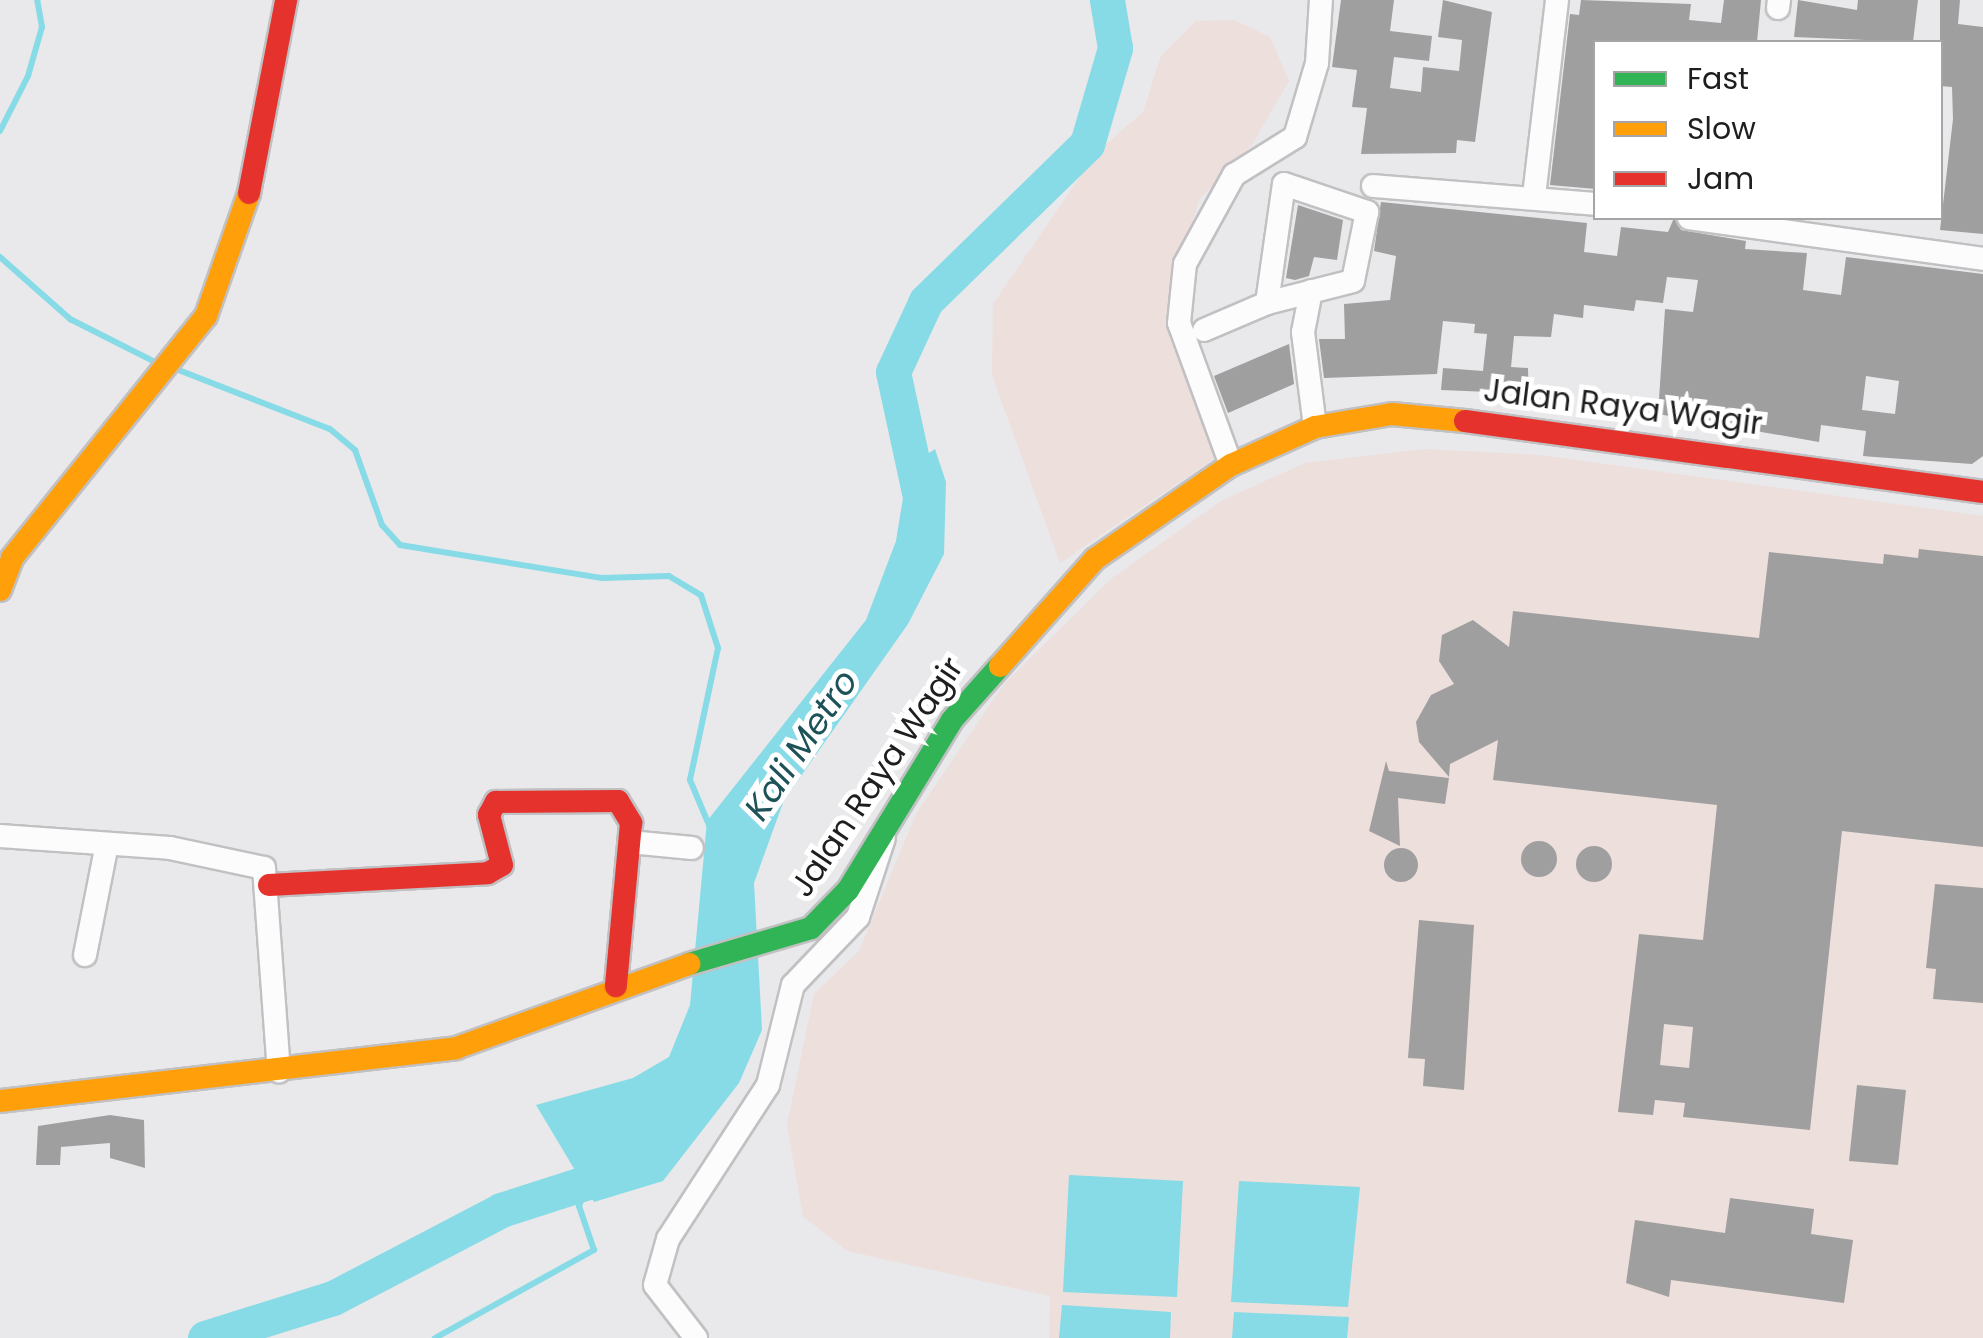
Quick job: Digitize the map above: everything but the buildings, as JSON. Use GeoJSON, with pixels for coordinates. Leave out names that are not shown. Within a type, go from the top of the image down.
{"type":"FeatureCollection","features":[{"type":"Feature","properties":{"kind":"main road"},"geometry":{"type":"LineString","coordinates":[[0,590],[12,558],[194,340],[243,223],[286,0]]}},
{"type":"Feature","properties":{"kind":"main road","name":"Jalan Raya Wagir"},"geometry":{"type":"LineString","coordinates":[[0,1101],[279,1070],[496,1038],[616,986],[787,938],[836,908],[941,734],[1045,611],[1124,537],[1232,464],[1315,427],[1392,414],[1528,427],[1983,492]]}},
{"type":"Feature","properties":{"kind":"main road"},"geometry":{"type":"LineString","coordinates":[[269,885],[497,871],[490,806],[502,800],[618,802],[630,842],[616,986]]}},
{"type":"Feature","properties":{"kind":"street"},"geometry":{"type":"LineString","coordinates":[[1232,464],[1181,333],[1184,264],[1234,176],[1296,137],[1317,63],[1321,0]]}},
{"type":"Feature","properties":{"kind":"street"},"geometry":{"type":"LineString","coordinates":[[1534,196],[1556,0]]}},
{"type":"Feature","properties":{"kind":"street"},"geometry":{"type":"LineString","coordinates":[[1204,330],[1276,300],[1353,281],[1367,212],[1284,184],[1276,300],[1303,332]]}},
{"type":"Feature","properties":{"kind":"street"},"geometry":{"type":"LineString","coordinates":[[1374,186],[1593,204]]}},
{"type":"Feature","properties":{"kind":"street"},"geometry":{"type":"LineString","coordinates":[[1704,220],[1983,258]]}},
{"type":"Feature","properties":{"kind":"street"},"geometry":{"type":"LineString","coordinates":[[1312,291],[1303,332],[1315,427]]}},
{"type":"Feature","properties":{"kind":"street"},"geometry":{"type":"LineString","coordinates":[[696,1338],[656,1285],[668,1239],[768,1085],[802,968],[846,931],[875,887],[886,826]]}},
{"type":"Feature","properties":{"kind":"street"},"geometry":{"type":"LineString","coordinates":[[0,836],[108,844],[259,866],[269,885],[279,1070]]}},
{"type":"Feature","properties":{"kind":"street"},"geometry":{"type":"LineString","coordinates":[[630,842],[692,848]]}},
{"type":"Feature","properties":{"kind":"street"},"geometry":{"type":"LineString","coordinates":[[85,955],[108,844]]}},
{"type":"Feature","properties":{"kind":"shaded area"},"geometry":{"type":"Polygon","coordinates":[[[1234,20],[1270,37],[1289,81],[1253,143],[1199,200],[1178,272],[1221,454],[1060,563],[992,375],[993,304],[1097,152],[1143,112],[1161,56],[1196,21],[1234,20]]]}},
{"type":"Feature","properties":{"kind":"shaded area"},"geometry":{"type":"Polygon","coordinates":[[[1424,449],[1540,455],[1983,516],[1983,1338],[1049,1338],[1050,1296],[847,1251],[803,1216],[787,1125],[814,994],[859,951],[916,814],[1004,684],[1112,578],[1221,501],[1305,463],[1424,449]]]}},
{"type":"Feature","properties":{"kind":"water"},"geometry":{"type":"Polygon","coordinates":[[[935,449],[946,482],[944,554],[908,624],[784,800],[754,883],[762,1030],[739,1083],[663,1181],[594,1202],[536,1105],[633,1078],[669,1057],[690,1005],[707,821],[866,620],[896,541],[908,467],[935,449]]]}},
{"type":"Feature","properties":{"kind":"water"},"geometry":{"type":"Polygon","coordinates":[[[1069,1175],[1183,1181],[1177,1297],[1063,1292],[1069,1175]]]}},
{"type":"Feature","properties":{"kind":"water"},"geometry":{"type":"Polygon","coordinates":[[[1239,1181],[1360,1187],[1348,1307],[1231,1302],[1239,1181]]]}},
{"type":"Feature","properties":{"kind":"water"},"geometry":{"type":"Polygon","coordinates":[[[1062,1305],[1171,1312],[1170,1338],[1059,1338],[1062,1305]]]}},
{"type":"Feature","properties":{"kind":"water"},"geometry":{"type":"Polygon","coordinates":[[[1234,1312],[1349,1317],[1347,1338],[1232,1338],[1234,1312]]]}},
{"type":"Feature","properties":{"kind":"waterway"},"geometry":{"type":"LineString","coordinates":[[0,131],[28,76],[42,27],[37,0]]}},
{"type":"Feature","properties":{"kind":"waterway","name":"Kali Metro"},"geometry":{"type":"LineString","coordinates":[[922,506],[893,372],[926,301],[1087,144],[1115,48],[1107,0]]}},
{"type":"Feature","properties":{"kind":"waterway"},"geometry":{"type":"LineString","coordinates":[[0,257],[70,319],[155,362]]}},
{"type":"Feature","properties":{"kind":"waterway"},"geometry":{"type":"LineString","coordinates":[[176,369],[330,429],[355,450],[382,525],[400,545],[602,578],[669,576],[701,595],[718,648],[690,780],[712,832]]}},
{"type":"Feature","properties":{"kind":"waterway","name":"Kali Metro"},"geometry":{"type":"LineString","coordinates":[[205,1338],[333,1298],[501,1210],[588,1182],[618,1156]]}},
{"type":"Feature","properties":{"kind":"waterway"},"geometry":{"type":"LineString","coordinates":[[435,1338],[594,1250],[579,1206],[588,1183]]}},
{"type":"Feature","properties":{"kind":"traffic: fast"},"geometry":{"type":"LineString","coordinates":[[689,964],[811,928],[848,890],[952,720],[1000,666]]}},
{"type":"Feature","properties":{"kind":"traffic: slow"},"geometry":{"type":"LineString","coordinates":[[0,590],[12,558],[206,316],[249,193]]}},
{"type":"Feature","properties":{"kind":"traffic: slow"},"geometry":{"type":"LineString","coordinates":[[1000,666],[1095,559],[1231,465],[1315,427],[1392,414],[1465,421]]}},
{"type":"Feature","properties":{"kind":"traffic: slow"},"geometry":{"type":"LineString","coordinates":[[0,1101],[456,1048],[689,964]]}},
{"type":"Feature","properties":{"kind":"traffic: jam"},"geometry":{"type":"LineString","coordinates":[[249,193],[286,0]]}},
{"type":"Feature","properties":{"kind":"traffic: jam"},"geometry":{"type":"LineString","coordinates":[[1465,421],[1983,492]]}},
{"type":"Feature","properties":{"kind":"traffic: jam"},"geometry":{"type":"LineString","coordinates":[[269,885],[488,873],[502,865],[489,815],[496,802],[618,801],[631,823],[616,986]]}}]}
